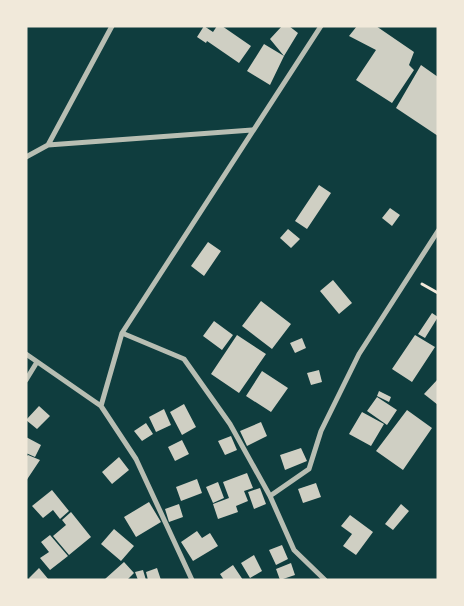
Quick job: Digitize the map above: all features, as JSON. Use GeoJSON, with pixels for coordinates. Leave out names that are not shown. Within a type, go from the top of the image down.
{"type":"FeatureCollection","features":[{"type":"Feature","properties":{"kind":"street"},"geometry":{"type":"LineString","coordinates":[[48,145],[112,26]]}},
{"type":"Feature","properties":{"kind":"street"},"geometry":{"type":"LineString","coordinates":[[102,406],[122,333],[321,26]]}},
{"type":"Feature","properties":{"kind":"street"},"geometry":{"type":"LineString","coordinates":[[26,157],[48,145],[252,130]]}},
{"type":"Feature","properties":{"kind":"street"},"geometry":{"type":"LineString","coordinates":[[270,496],[309,469],[321,431],[359,354],[438,232]]}},
{"type":"Feature","properties":{"kind":"street"},"geometry":{"type":"LineString","coordinates":[[122,333],[184,359],[230,424],[270,496],[294,550],[323,578]]}},
{"type":"Feature","properties":{"kind":"street"},"geometry":{"type":"LineString","coordinates":[[26,354],[102,406],[136,459],[192,580]]}},
{"type":"Feature","properties":{"kind":"street"},"geometry":{"type":"LineString","coordinates":[[26,380],[37,362]]}},
{"type":"Feature","properties":{"kind":"street"},"geometry":{"type":"LineString","coordinates":[[315,580],[323,578]]}},
{"type":"Feature","properties":{"kind":"building"},"geometry":{"type":"Polygon","coordinates":[[[204,26],[213,32],[217,26],[222,26],[251,46],[239,63],[207,41],[206,43],[197,37],[204,26]]]}},
{"type":"Feature","properties":{"kind":"building"},"geometry":{"type":"Polygon","coordinates":[[[282,26],[289,26],[298,33],[284,56],[270,39],[282,26]]]}},
{"type":"Feature","properties":{"kind":"building"},"geometry":{"type":"Polygon","coordinates":[[[357,26],[376,26],[414,52],[409,65],[414,70],[392,103],[356,80],[376,50],[349,36],[357,26]]]}},
{"type":"Feature","properties":{"kind":"building"},"geometry":{"type":"Polygon","coordinates":[[[264,44],[284,56],[270,85],[247,71],[264,44]]]}},
{"type":"Feature","properties":{"kind":"building"},"geometry":{"type":"Polygon","coordinates":[[[421,65],[438,77],[438,136],[396,108],[421,65]]]}},
{"type":"Feature","properties":{"kind":"building"},"geometry":{"type":"Polygon","coordinates":[[[319,185],[331,193],[307,229],[295,221],[319,185]]]}},
{"type":"Feature","properties":{"kind":"building"},"geometry":{"type":"Polygon","coordinates":[[[390,208],[400,215],[392,226],[382,218],[390,208]]]}},
{"type":"Feature","properties":{"kind":"building"},"geometry":{"type":"Polygon","coordinates":[[[288,229],[300,239],[291,248],[280,238],[288,229]]]}},
{"type":"Feature","properties":{"kind":"building"},"geometry":{"type":"Polygon","coordinates":[[[208,242],[221,251],[204,276],[191,266],[208,242]]]}},
{"type":"Feature","properties":{"kind":"building"},"geometry":{"type":"Polygon","coordinates":[[[333,280],[352,303],[339,314],[320,291],[333,280]]]}},
{"type":"Feature","properties":{"kind":"building"},"geometry":{"type":"Polygon","coordinates":[[[261,301],[291,324],[272,349],[242,326],[261,301]]]}},
{"type":"Feature","properties":{"kind":"building"},"geometry":{"type":"Polygon","coordinates":[[[432,313],[438,317],[425,338],[418,334],[432,313]]]}},
{"type":"Feature","properties":{"kind":"building"},"geometry":{"type":"Polygon","coordinates":[[[214,321],[233,335],[222,350],[203,336],[214,321]]]}},
{"type":"Feature","properties":{"kind":"building"},"geometry":{"type":"Polygon","coordinates":[[[237,335],[266,354],[239,393],[211,374],[237,335]]]}},
{"type":"Feature","properties":{"kind":"building"},"geometry":{"type":"Polygon","coordinates":[[[415,335],[435,347],[412,382],[392,369],[415,335]]]}},
{"type":"Feature","properties":{"kind":"building"},"geometry":{"type":"Polygon","coordinates":[[[302,338],[306,348],[295,353],[290,343],[302,338]]]}},
{"type":"Feature","properties":{"kind":"building"},"geometry":{"type":"Polygon","coordinates":[[[319,370],[322,382],[311,385],[307,373],[319,370]]]}},
{"type":"Feature","properties":{"kind":"building"},"geometry":{"type":"Polygon","coordinates":[[[262,371],[288,388],[271,412],[246,396],[262,371]]]}},
{"type":"Feature","properties":{"kind":"building"},"geometry":{"type":"Polygon","coordinates":[[[438,379],[438,405],[424,394],[438,379]]]}},
{"type":"Feature","properties":{"kind":"building"},"geometry":{"type":"Polygon","coordinates":[[[379,391],[391,397],[389,402],[377,396],[379,391]]]}},
{"type":"Feature","properties":{"kind":"building"},"geometry":{"type":"Polygon","coordinates":[[[377,397],[397,410],[387,425],[367,411],[377,397]]]}},
{"type":"Feature","properties":{"kind":"building"},"geometry":{"type":"Polygon","coordinates":[[[184,404],[196,427],[182,435],[170,412],[184,404]]]}},
{"type":"Feature","properties":{"kind":"building"},"geometry":{"type":"Polygon","coordinates":[[[39,406],[50,416],[37,429],[26,420],[39,406]]]}},
{"type":"Feature","properties":{"kind":"building"},"geometry":{"type":"Polygon","coordinates":[[[164,409],[171,425],[156,432],[149,417],[164,409]]]}},
{"type":"Feature","properties":{"kind":"building"},"geometry":{"type":"Polygon","coordinates":[[[407,410],[432,428],[403,470],[376,451],[407,410]]]}},
{"type":"Feature","properties":{"kind":"building"},"geometry":{"type":"Polygon","coordinates":[[[362,412],[384,424],[371,446],[349,434],[362,412]]]}},
{"type":"Feature","properties":{"kind":"building"},"geometry":{"type":"Polygon","coordinates":[[[261,422],[267,436],[247,446],[240,431],[261,422]]]}},
{"type":"Feature","properties":{"kind":"building"},"geometry":{"type":"Polygon","coordinates":[[[146,423],[153,434],[142,441],[134,431],[146,423]]]}},
{"type":"Feature","properties":{"kind":"building"},"geometry":{"type":"Polygon","coordinates":[[[231,436],[237,450],[225,455],[218,441],[231,436]]]}},
{"type":"Feature","properties":{"kind":"building"},"geometry":{"type":"Polygon","coordinates":[[[26,437],[41,445],[35,457],[26,453],[26,437]]]}},
{"type":"Feature","properties":{"kind":"building"},"geometry":{"type":"Polygon","coordinates":[[[182,440],[189,454],[175,461],[168,447],[182,440]]]}},
{"type":"Feature","properties":{"kind":"building"},"geometry":{"type":"Polygon","coordinates":[[[301,448],[307,461],[285,470],[280,455],[301,448]]]}},
{"type":"Feature","properties":{"kind":"building"},"geometry":{"type":"Polygon","coordinates":[[[28,455],[40,460],[26,481],[26,457],[28,455]]]}},
{"type":"Feature","properties":{"kind":"building"},"geometry":{"type":"Polygon","coordinates":[[[119,457],[129,470],[112,484],[102,472],[119,457]]]}},
{"type":"Feature","properties":{"kind":"building"},"geometry":{"type":"Polygon","coordinates":[[[247,473],[253,488],[244,491],[248,501],[236,506],[238,512],[218,519],[213,504],[229,498],[223,482],[247,473]]]}},
{"type":"Feature","properties":{"kind":"building"},"geometry":{"type":"Polygon","coordinates":[[[197,479],[202,493],[181,501],[176,487],[197,479]]]}},
{"type":"Feature","properties":{"kind":"building"},"geometry":{"type":"Polygon","coordinates":[[[218,482],[224,498],[213,503],[206,487],[218,482]]]}},
{"type":"Feature","properties":{"kind":"building"},"geometry":{"type":"Polygon","coordinates":[[[316,483],[321,497],[303,503],[298,489],[316,483]]]}},
{"type":"Feature","properties":{"kind":"building"},"geometry":{"type":"Polygon","coordinates":[[[260,488],[266,504],[254,509],[248,492],[260,488]]]}},
{"type":"Feature","properties":{"kind":"building"},"geometry":{"type":"Polygon","coordinates":[[[52,490],[69,511],[60,519],[53,510],[43,518],[32,506],[52,490]]]}},
{"type":"Feature","properties":{"kind":"building"},"geometry":{"type":"Polygon","coordinates":[[[149,502],[161,522],[136,537],[124,517],[149,502]]]}},
{"type":"Feature","properties":{"kind":"building"},"geometry":{"type":"Polygon","coordinates":[[[179,504],[183,517],[169,522],[165,509],[179,504]]]}},
{"type":"Feature","properties":{"kind":"building"},"geometry":{"type":"Polygon","coordinates":[[[401,504],[409,511],[393,530],[385,524],[401,504]]]}},
{"type":"Feature","properties":{"kind":"building"},"geometry":{"type":"Polygon","coordinates":[[[71,512],[91,537],[69,555],[53,536],[66,525],[62,520],[71,512]]]}},
{"type":"Feature","properties":{"kind":"building"},"geometry":{"type":"Polygon","coordinates":[[[350,515],[373,532],[356,555],[343,546],[352,534],[341,526],[350,515]]]}},
{"type":"Feature","properties":{"kind":"building"},"geometry":{"type":"Polygon","coordinates":[[[114,529],[134,546],[121,561],[101,544],[114,529]]]}},
{"type":"Feature","properties":{"kind":"building"},"geometry":{"type":"Polygon","coordinates":[[[197,531],[202,538],[210,533],[218,546],[193,561],[181,542],[197,531]]]}},
{"type":"Feature","properties":{"kind":"building"},"geometry":{"type":"Polygon","coordinates":[[[50,535],[68,556],[50,570],[40,558],[49,552],[41,542],[50,535]]]}},
{"type":"Feature","properties":{"kind":"building"},"geometry":{"type":"Polygon","coordinates":[[[282,545],[288,559],[276,565],[269,550],[282,545]]]}},
{"type":"Feature","properties":{"kind":"building"},"geometry":{"type":"Polygon","coordinates":[[[254,555],[262,571],[250,578],[241,563],[254,555]]]}},
{"type":"Feature","properties":{"kind":"building"},"geometry":{"type":"Polygon","coordinates":[[[124,562],[134,573],[127,580],[105,579],[124,562]]]}},
{"type":"Feature","properties":{"kind":"building"},"geometry":{"type":"Polygon","coordinates":[[[291,563],[295,575],[280,580],[276,569],[291,563]]]}},
{"type":"Feature","properties":{"kind":"building"},"geometry":{"type":"Polygon","coordinates":[[[233,565],[243,580],[224,580],[220,574],[233,565]]]}},
{"type":"Feature","properties":{"kind":"building"},"geometry":{"type":"Polygon","coordinates":[[[39,568],[49,580],[30,580],[29,578],[39,568]]]}},
{"type":"Feature","properties":{"kind":"building"},"geometry":{"type":"Polygon","coordinates":[[[157,568],[161,580],[148,580],[146,572],[157,568]]]}},
{"type":"Feature","properties":{"kind":"building"},"geometry":{"type":"Polygon","coordinates":[[[143,570],[146,580],[138,580],[135,572],[143,570]]]}}]}
